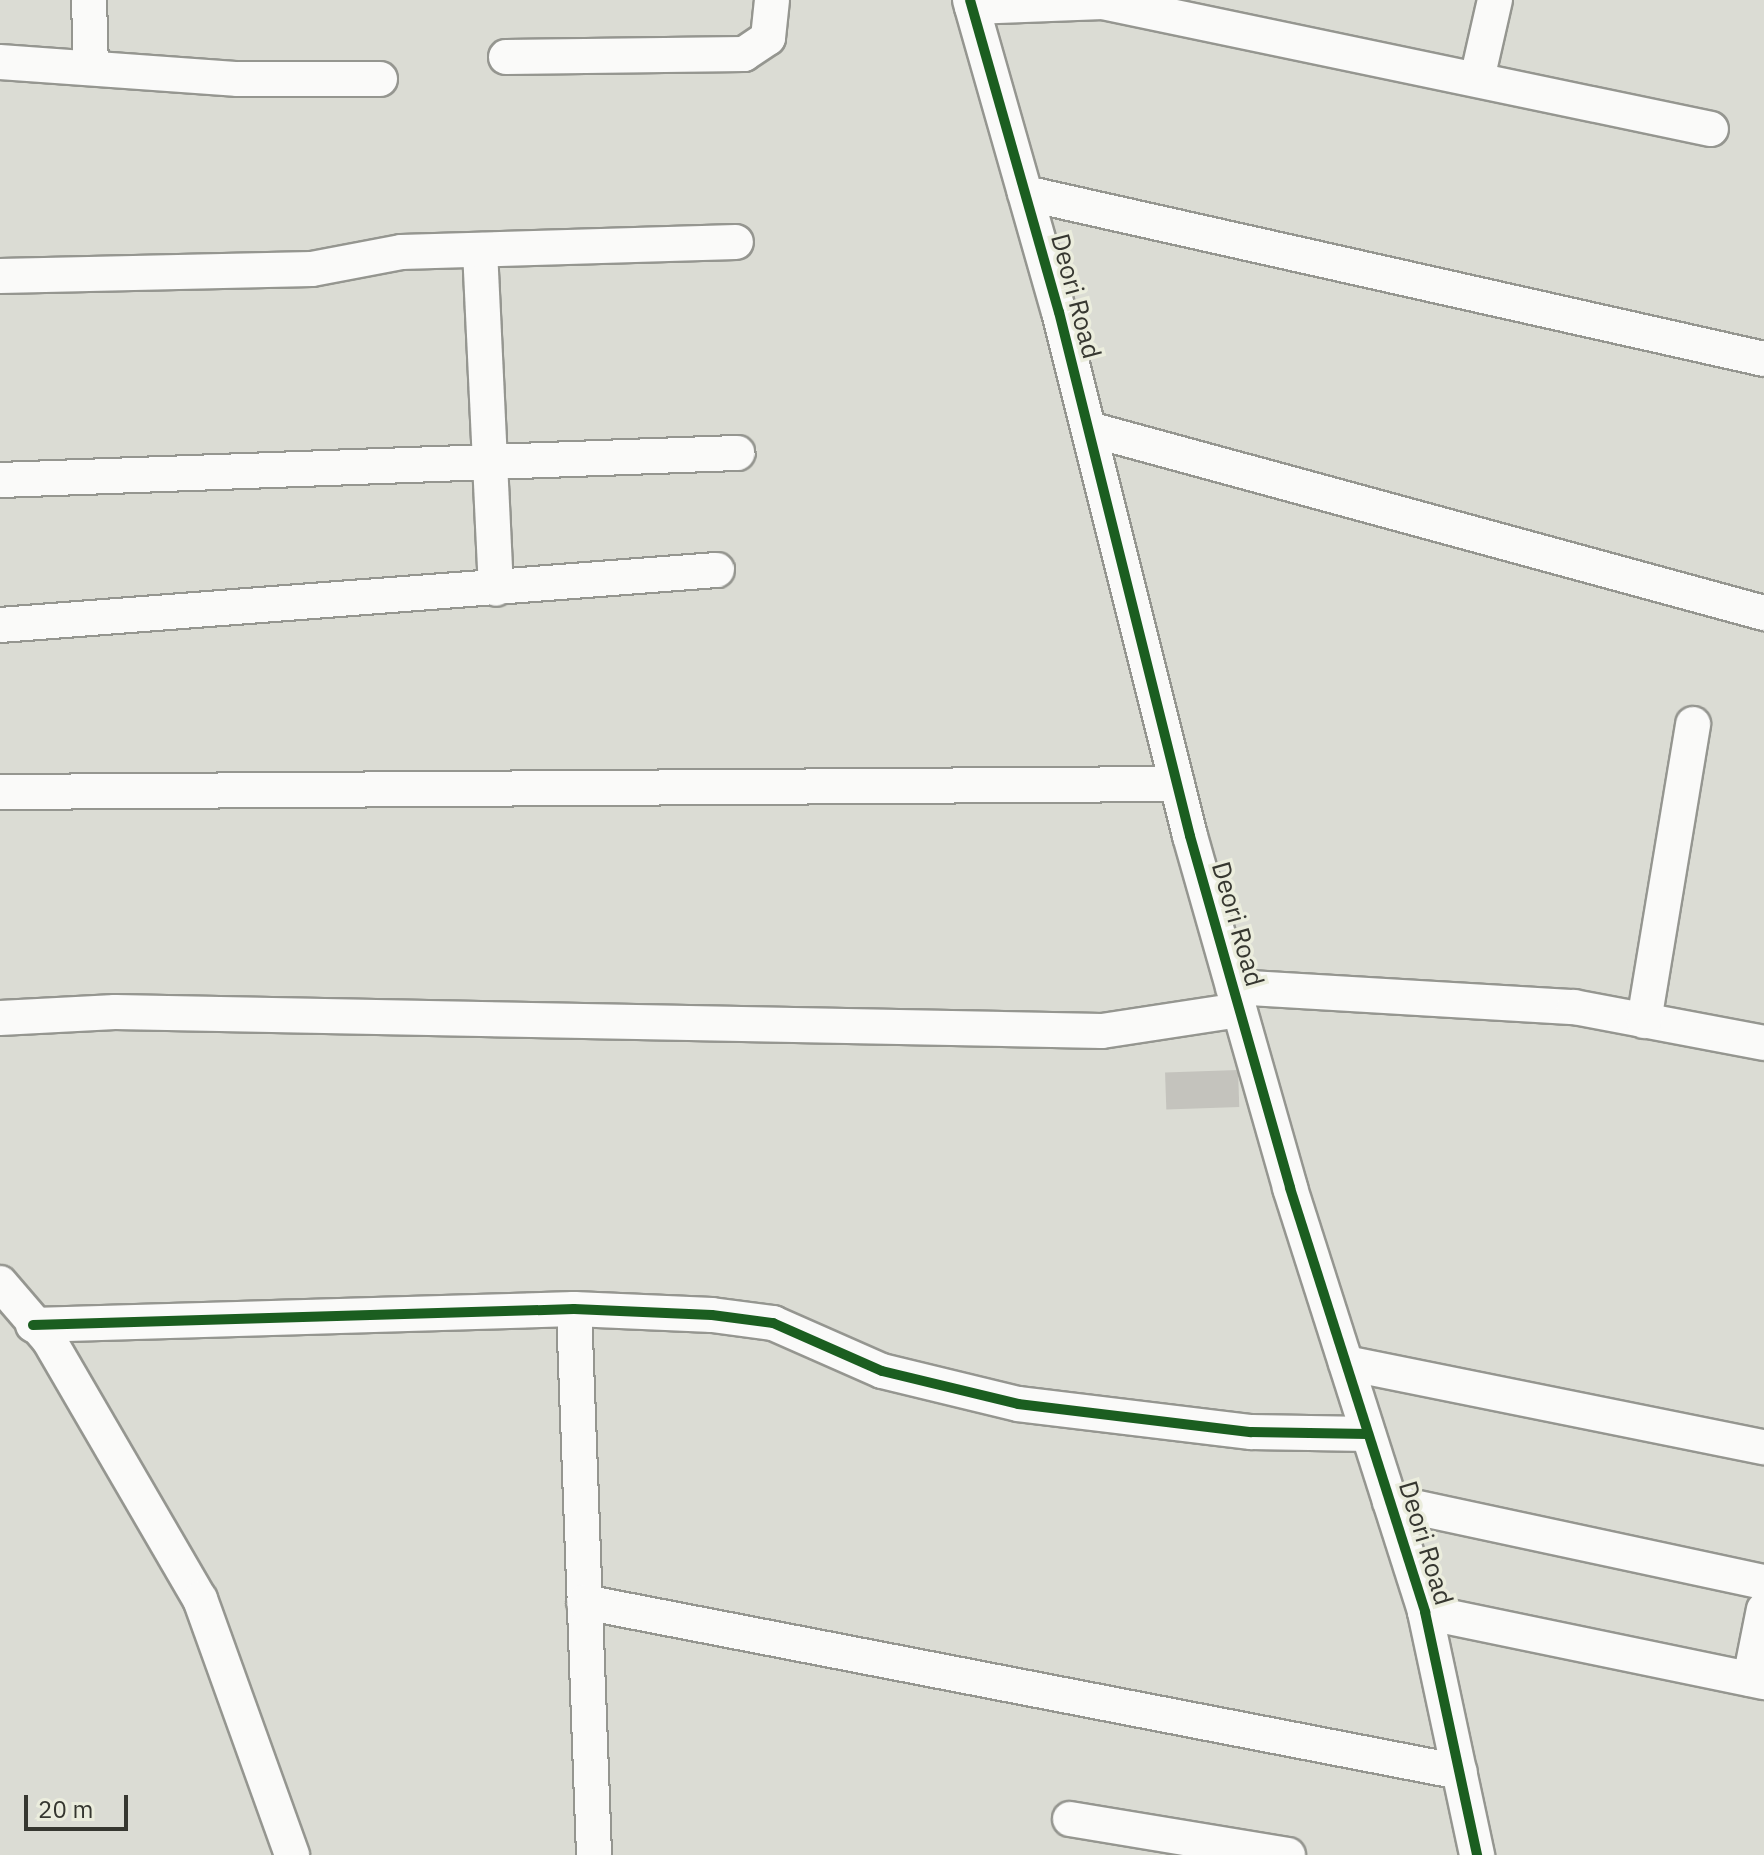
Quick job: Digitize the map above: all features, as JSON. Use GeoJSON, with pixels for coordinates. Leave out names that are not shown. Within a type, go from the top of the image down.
{"type":"FeatureCollection","features":[{"type":"Feature","properties":{"kind":"street"},"geometry":{"type":"LineString","coordinates":[[89,0],[91,68]]}},
{"type":"Feature","properties":{"kind":"street"},"geometry":{"type":"LineString","coordinates":[[506,57],[744,54],[768,38],[772,0]]}},
{"type":"Feature","properties":{"kind":"street"},"geometry":{"type":"LineString","coordinates":[[1477,79],[1495,0]]}},
{"type":"Feature","properties":{"kind":"street"},"geometry":{"type":"LineString","coordinates":[[971,4],[1103,2],[1711,129]]}},
{"type":"Feature","properties":{"kind":"street","name":"Deori Road"},"geometry":{"type":"LineString","coordinates":[[971,4],[1089,429],[1177,784],[1236,999],[1425,1612],[1477,1855]]}},
{"type":"Feature","properties":{"kind":"street"},"geometry":{"type":"LineString","coordinates":[[0,62],[380,79]]}},
{"type":"Feature","properties":{"kind":"street"},"geometry":{"type":"LineString","coordinates":[[1025,193],[1764,359]]}},
{"type":"Feature","properties":{"kind":"street"},"geometry":{"type":"LineString","coordinates":[[0,276],[312,269],[401,252],[736,242]]}},
{"type":"Feature","properties":{"kind":"street"},"geometry":{"type":"LineString","coordinates":[[480,250],[496,589]]}},
{"type":"Feature","properties":{"kind":"street"},"geometry":{"type":"LineString","coordinates":[[1089,429],[1764,613]]}},
{"type":"Feature","properties":{"kind":"street"},"geometry":{"type":"LineString","coordinates":[[0,480],[738,453]]}},
{"type":"Feature","properties":{"kind":"street"},"geometry":{"type":"LineString","coordinates":[[0,625],[717,570]]}},
{"type":"Feature","properties":{"kind":"street"},"geometry":{"type":"LineString","coordinates":[[1644,1021],[1693,724]]}},
{"type":"Feature","properties":{"kind":"street"},"geometry":{"type":"LineString","coordinates":[[0,792],[1177,784]]}},
{"type":"Feature","properties":{"kind":"street"},"geometry":{"type":"LineString","coordinates":[[0,1018],[115,1012],[1102,1031],[1236,999],[1574,1007],[1764,1043]]}},
{"type":"Feature","properties":{"kind":"street"},"geometry":{"type":"LineString","coordinates":[[0,1283],[49,1340],[200,1599],[292,1855]]}},
{"type":"Feature","properties":{"kind":"street"},"geometry":{"type":"LineString","coordinates":[[33,1325],[574,1309],[773,1323],[882,1371],[1018,1404],[1251,1432],[1368,1434]]}},
{"type":"Feature","properties":{"kind":"street"},"geometry":{"type":"LineString","coordinates":[[574,1309],[594,1855]]}},
{"type":"Feature","properties":{"kind":"street"},"geometry":{"type":"LineString","coordinates":[[1346,1363],[1764,1447]]}},
{"type":"Feature","properties":{"kind":"street"},"geometry":{"type":"LineString","coordinates":[[1390,1502],[1764,1582]]}},
{"type":"Feature","properties":{"kind":"street"},"geometry":{"type":"LineString","coordinates":[[584,1602],[1460,1772]]}},
{"type":"Feature","properties":{"kind":"street"},"geometry":{"type":"LineString","coordinates":[[1425,1612],[1757,1681],[1764,1609]]}},
{"type":"Feature","properties":{"kind":"street"},"geometry":{"type":"LineString","coordinates":[[1070,1819],[1288,1855]]}},
{"type":"Feature","properties":{"kind":"building"},"geometry":{"type":"Polygon","coordinates":[[[1238,1070],[1239,1107],[1166,1110],[1165,1073],[1238,1070]]]}},
{"type":"Feature","properties":{"kind":"cycle path"},"geometry":{"type":"LineString","coordinates":[[970,0],[1059,312],[1190,836],[1290,1188],[1425,1612],[1477,1855]]}},
{"type":"Feature","properties":{"kind":"cycle path"},"geometry":{"type":"LineString","coordinates":[[33,1325],[574,1309],[712,1315],[773,1323],[882,1371],[1018,1404],[1251,1432],[1368,1434]]}}]}
